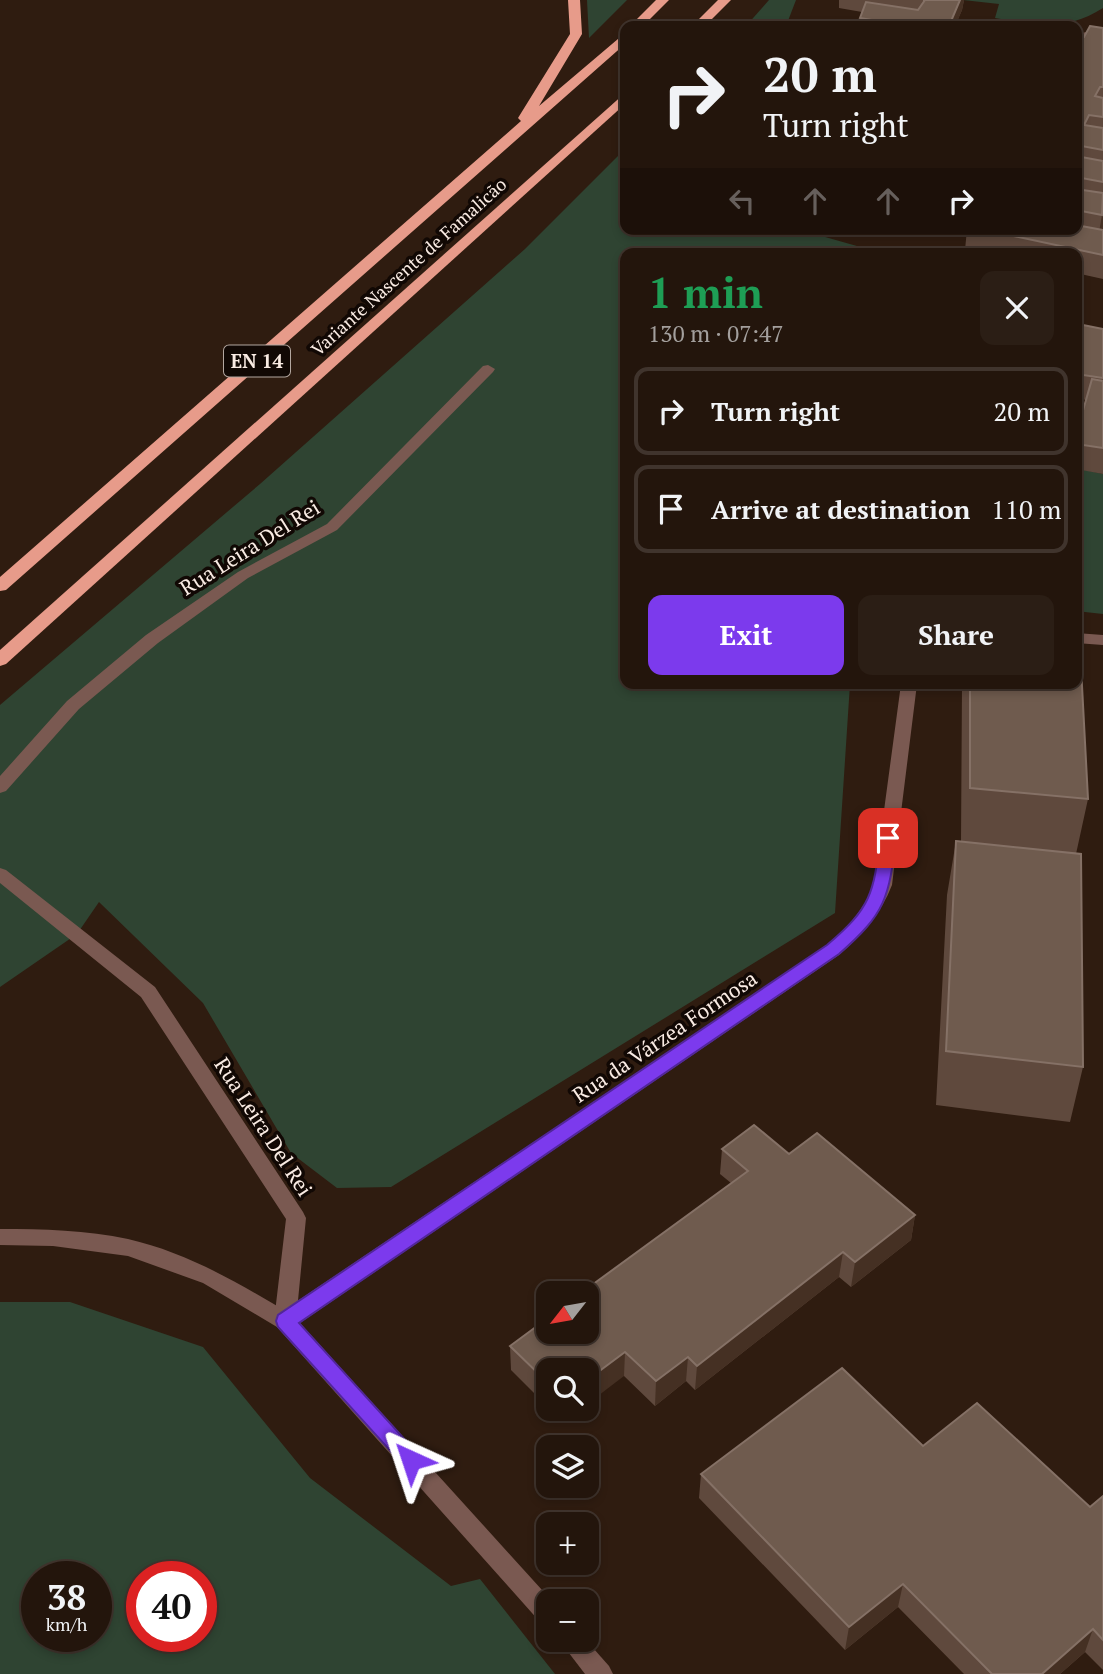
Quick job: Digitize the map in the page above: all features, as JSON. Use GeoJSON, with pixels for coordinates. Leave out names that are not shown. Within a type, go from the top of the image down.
{"type":"FeatureCollection","features":[{"type":"Feature","properties":{"kind":"highway"},"geometry":{"type":"LineString","coordinates":[[513,137],[576,34],[574,0]]}},
{"type":"Feature","properties":{"kind":"highway"},"geometry":{"type":"LineString","coordinates":[[641,21],[663,0]]}},
{"type":"Feature","properties":{"kind":"highway"},"geometry":{"type":"LineString","coordinates":[[703,21],[725,0]]}},
{"type":"Feature","properties":{"kind":"highway","name":"Variante Nascente de Famalicão"},"geometry":{"type":"LineString","coordinates":[[0,586],[620,41]]}},
{"type":"Feature","properties":{"kind":"highway","name":"Variante Nascente de Famalicão"},"geometry":{"type":"LineString","coordinates":[[0,660],[620,102]]}},
{"type":"Feature","properties":{"kind":"street"},"geometry":{"type":"LineString","coordinates":[[1082,36],[1103,32]]}},
{"type":"Feature","properties":{"kind":"street","name":"Rua Leira Del Rei"},"geometry":{"type":"LineString","coordinates":[[0,787],[73,705],[152,639],[243,575],[332,527],[488,369]]}},
{"type":"Feature","properties":{"kind":"street"},"geometry":{"type":"LineString","coordinates":[[1082,638],[1103,640]]}},
{"type":"Feature","properties":{"kind":"street","name":"Rua da Várzea Formosa"},"geometry":{"type":"LineString","coordinates":[[285,1321],[833,950],[856,930],[870,913],[883,885],[908,689]]}},
{"type":"Feature","properties":{"kind":"street","name":"Rua Leira Del Rei"},"geometry":{"type":"LineString","coordinates":[[0,874],[148,992],[296,1218],[285,1321]]}},
{"type":"Feature","properties":{"kind":"street"},"geometry":{"type":"LineString","coordinates":[[0,1237],[54,1238],[129,1248],[210,1277],[285,1321],[536,1601]]}},
{"type":"Feature","properties":{"kind":"street"},"geometry":{"type":"LineString","coordinates":[[582,1652],[601,1674]]}},
{"type":"Feature","properties":{"kind":"green space"},"geometry":{"type":"Polygon","coordinates":[[[587,0],[627,0],[589,38],[587,0]]]}},
{"type":"Feature","properties":{"kind":"green space"},"geometry":{"type":"Polygon","coordinates":[[[769,0],[796,0],[788,21],[750,21],[769,0]]]}},
{"type":"Feature","properties":{"kind":"green space"},"geometry":{"type":"Polygon","coordinates":[[[963,0],[1103,0],[1103,8],[1076,21],[1016,21],[995,18],[999,4],[963,0]]]}},
{"type":"Feature","properties":{"kind":"green space"},"geometry":{"type":"Polygon","coordinates":[[[620,154],[620,235],[818,235],[864,248],[620,248],[620,689],[850,689],[835,913],[391,1187],[337,1188],[291,1153],[203,1003],[99,902],[77,934],[0,987],[0,705],[260,484],[525,249],[620,154]]]}},
{"type":"Feature","properties":{"kind":"green space"},"geometry":{"type":"Polygon","coordinates":[[[1082,469],[1103,474],[1103,614],[1082,612],[1082,469]]]}},
{"type":"Feature","properties":{"kind":"green space"},"geometry":{"type":"Polygon","coordinates":[[[0,1302],[70,1302],[203,1347],[310,1478],[451,1586],[480,1579],[555,1674],[0,1674],[0,1302]]]}},
{"type":"Feature","properties":{"kind":"building"},"geometry":{"type":"Polygon","coordinates":[[[925,0],[960,0],[951,21],[878,21],[860,18],[866,2],[918,10],[925,0]]]}},
{"type":"Feature","properties":{"kind":"building"},"geometry":{"type":"Polygon","coordinates":[[[1090,26],[1103,28],[1103,87],[1100,87],[1095,96],[1103,98],[1103,117],[1089,115],[1084,125],[1103,128],[1103,150],[1082,146],[1084,37],[1090,26]]]}},
{"type":"Feature","properties":{"kind":"building"},"geometry":{"type":"Polygon","coordinates":[[[1082,157],[1103,161],[1103,182],[1082,178],[1082,157]]]}},
{"type":"Feature","properties":{"kind":"building"},"geometry":{"type":"Polygon","coordinates":[[[1082,190],[1103,193],[1102,215],[1082,211],[1082,190]]]}},
{"type":"Feature","properties":{"kind":"building"},"geometry":{"type":"Polygon","coordinates":[[[1082,226],[1103,230],[1103,255],[1082,251],[1082,248],[1009,235],[1082,235],[1082,226]]]}},
{"type":"Feature","properties":{"kind":"building"},"geometry":{"type":"Polygon","coordinates":[[[1082,325],[1103,329],[1103,378],[1082,375],[1082,325]]]}},
{"type":"Feature","properties":{"kind":"building"},"geometry":{"type":"Polygon","coordinates":[[[1092,379],[1103,381],[1103,448],[1082,445],[1082,414],[1092,379]]]}},
{"type":"Feature","properties":{"kind":"building"},"geometry":{"type":"Polygon","coordinates":[[[1082,686],[1088,799],[970,788],[970,689],[1082,689],[1082,686]]]}},
{"type":"Feature","properties":{"kind":"building"},"geometry":{"type":"Polygon","coordinates":[[[956,841],[1081,854],[1083,1067],[946,1051],[956,841]]]}},
{"type":"Feature","properties":{"kind":"building"},"geometry":{"type":"Polygon","coordinates":[[[754,1125],[789,1154],[817,1133],[915,1215],[855,1262],[843,1252],[697,1366],[688,1357],[656,1381],[625,1352],[599,1371],[599,1358],[536,1358],[536,1371],[510,1346],[536,1327],[536,1344],[599,1344],[597,1281],[748,1171],[722,1149],[754,1125]]]}},
{"type":"Feature","properties":{"kind":"building"},"geometry":{"type":"Polygon","coordinates":[[[842,1368],[923,1446],[977,1403],[1090,1507],[1103,1496],[1103,1640],[1093,1629],[1042,1674],[992,1674],[903,1584],[849,1627],[701,1474],[842,1368]]]}},
{"type":"Feature","properties":{"kind":"route"},"geometry":{"type":"LineString","coordinates":[[411,1460],[285,1321],[833,950],[856,930],[878,899],[883,885],[888,838]]}}]}
